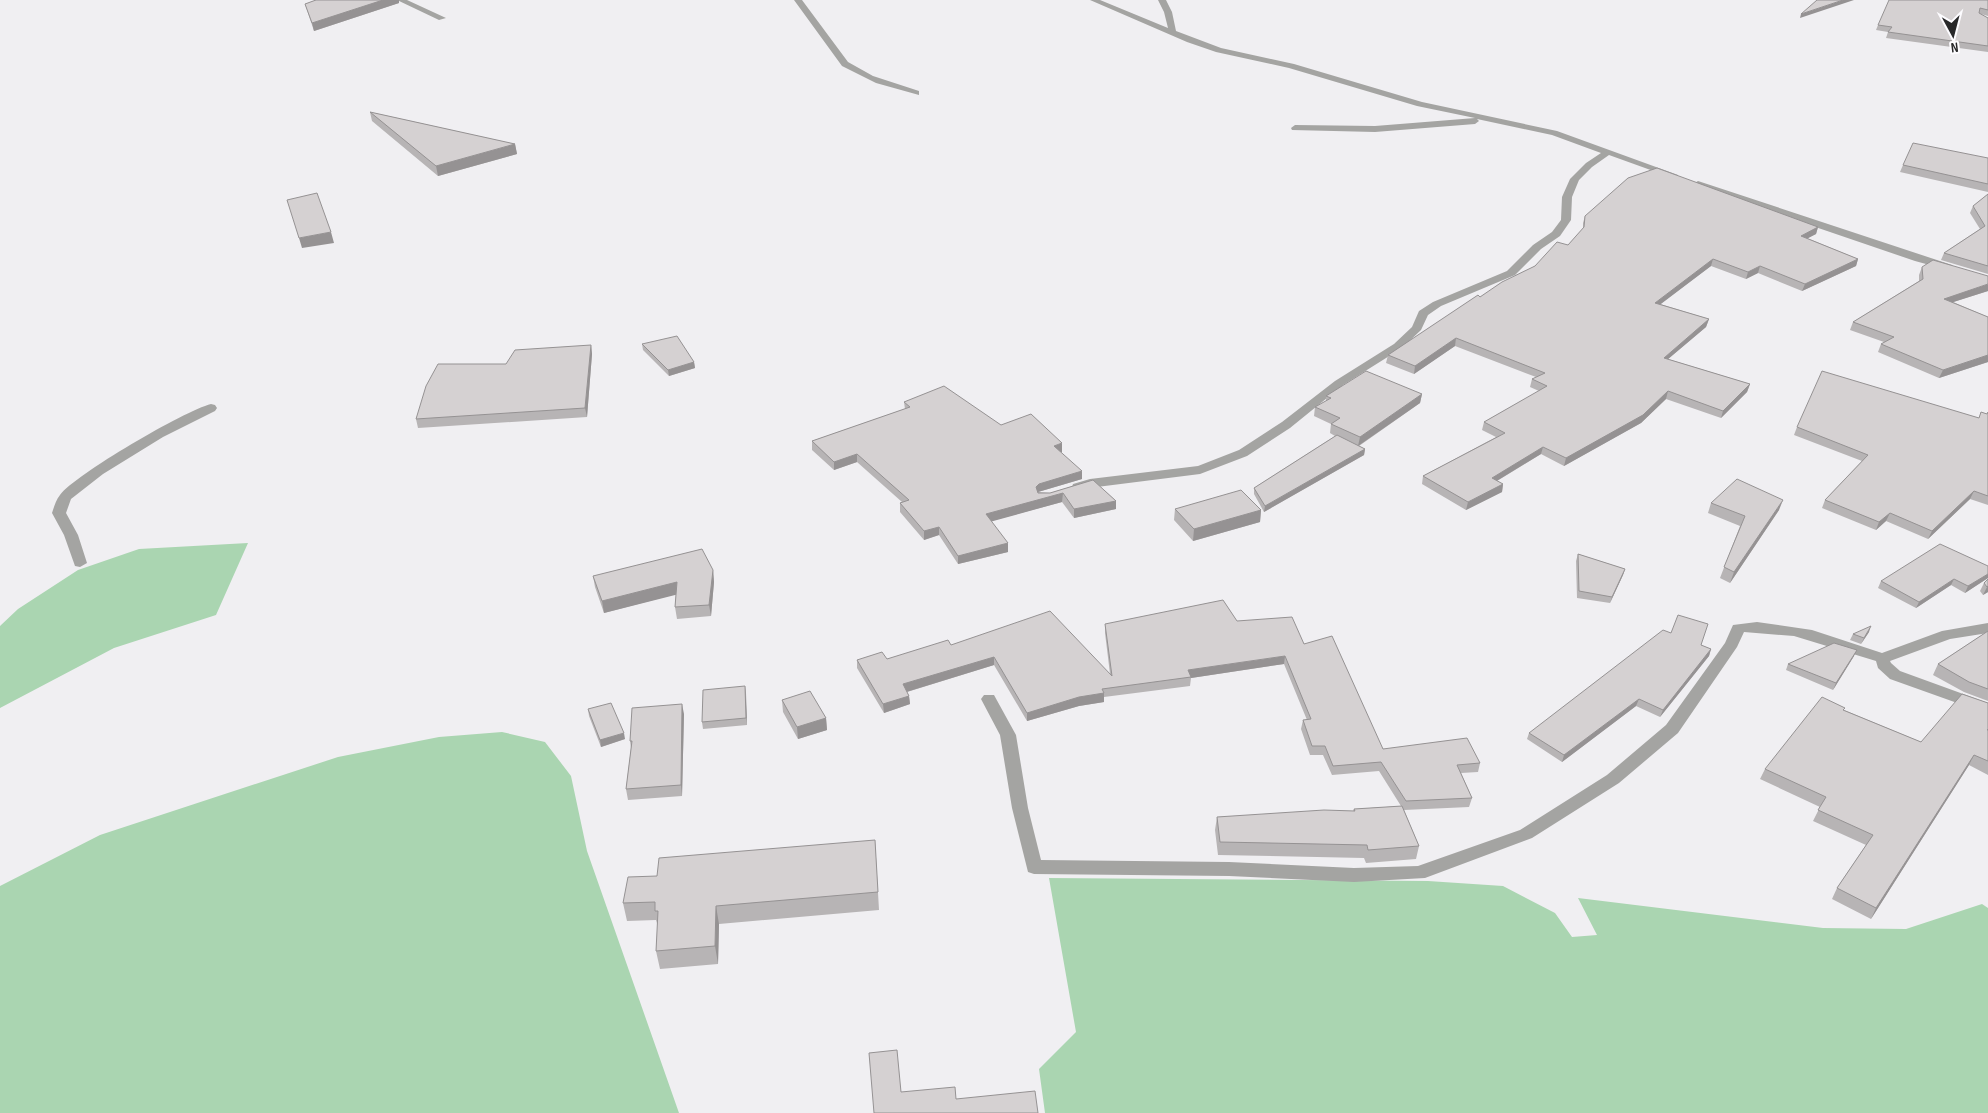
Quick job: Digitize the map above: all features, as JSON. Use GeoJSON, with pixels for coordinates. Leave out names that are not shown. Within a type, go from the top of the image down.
{"type":"FeatureCollection","features":[{"type":"Feature","properties":{"kind":"street"},"geometry":{"type":"LineString","coordinates":[[401,0],[442,18]]}},
{"type":"Feature","properties":{"kind":"street"},"geometry":{"type":"LineString","coordinates":[[798,0],[845,64],[879,81],[916,94]]}},
{"type":"Feature","properties":{"kind":"street"},"geometry":{"type":"LineString","coordinates":[[1094,0],[1219,50],[1291,66],[1420,104],[1554,133],[1901,253],[1954,269]]}},
{"type":"Feature","properties":{"kind":"street"},"geometry":{"type":"LineString","coordinates":[[1162,0],[1168,12],[1172,31]]}},
{"type":"Feature","properties":{"kind":"street"},"geometry":{"type":"LineString","coordinates":[[1295,128],[1375,129],[1491,120]]}},
{"type":"Feature","properties":{"kind":"street"},"geometry":{"type":"LineString","coordinates":[[1063,491],[1090,483],[1200,470],[1243,453],[1286,425],[1339,383],[1398,346],[1417,328],[1423,313],[1438,304],[1511,273],[1537,247],[1556,234],[1566,220],[1564,202],[1573,181],[1588,164],[1608,152]]}},
{"type":"Feature","properties":{"kind":"street"},"geometry":{"type":"LineString","coordinates":[[80,563],[71,535],[58,513],[65,498],[98,471],[159,434],[211,408]]}},
{"type":"Feature","properties":{"kind":"street"},"geometry":{"type":"LineString","coordinates":[[989,699],[1008,736],[1020,808],[1034,867],[1228,869],[1354,875],[1419,873],[1526,834],[1613,779],[1672,729],[1732,644],[1738,628],[1759,625],[1786,628],[1883,658],[1962,629],[1988,628]]}},
{"type":"Feature","properties":{"kind":"street"},"geometry":{"type":"LineString","coordinates":[[1883,658],[1883,665],[1895,675],[1988,709]]}},
{"type":"Feature","properties":{"kind":"green space"},"geometry":{"type":"Polygon","coordinates":[[[248,543],[216,615],[114,648],[0,708],[0,626],[18,609],[78,570],[139,549],[248,543]]]}},
{"type":"Feature","properties":{"kind":"green space"},"geometry":{"type":"Polygon","coordinates":[[[502,732],[545,742],[571,776],[587,851],[679,1113],[0,1113],[0,886],[100,835],[338,757],[439,737],[502,732]]]}},
{"type":"Feature","properties":{"kind":"green space"},"geometry":{"type":"Polygon","coordinates":[[[1049,878],[1428,881],[1503,886],[1555,913],[1572,937],[1597,935],[1578,898],[1823,928],[1906,929],[1982,904],[1988,908],[1988,1113],[1045,1113],[1039,1069],[1076,1032],[1049,878]]]}},
{"type":"Feature","properties":{"kind":"building"},"geometry":{"type":"Polygon","coordinates":[[[316,0],[383,0],[312,23],[305,4],[316,0]]]}},
{"type":"Feature","properties":{"kind":"building"},"geometry":{"type":"Polygon","coordinates":[[[1817,0],[1843,0],[1801,14],[1817,0]]]}},
{"type":"Feature","properties":{"kind":"building"},"geometry":{"type":"Polygon","coordinates":[[[1889,0],[1988,0],[1988,10],[1980,8],[1979,13],[1988,18],[1988,46],[1888,32],[1892,27],[1878,25],[1889,0]]]}},
{"type":"Feature","properties":{"kind":"building"},"geometry":{"type":"Polygon","coordinates":[[[370,112],[515,144],[436,166],[370,112]]]}},
{"type":"Feature","properties":{"kind":"building"},"geometry":{"type":"Polygon","coordinates":[[[1913,143],[1988,158],[1988,184],[1903,165],[1913,143]]]}},
{"type":"Feature","properties":{"kind":"building"},"geometry":{"type":"Polygon","coordinates":[[[1657,168],[1818,227],[1801,236],[1858,259],[1805,284],[1760,266],[1748,272],[1713,259],[1655,303],[1709,319],[1664,358],[1750,384],[1723,411],[1668,391],[1643,415],[1566,458],[1543,447],[1492,478],[1503,484],[1468,502],[1423,476],[1505,433],[1484,422],[1547,386],[1532,379],[1545,373],[1456,338],[1415,366],[1388,355],[1478,295],[1480,297],[1502,282],[1535,266],[1557,242],[1568,245],[1584,227],[1585,216],[1628,178],[1657,168]]]}},
{"type":"Feature","properties":{"kind":"building"},"geometry":{"type":"Polygon","coordinates":[[[317,193],[331,232],[299,238],[287,200],[317,193]]]}},
{"type":"Feature","properties":{"kind":"building"},"geometry":{"type":"Polygon","coordinates":[[[1988,194],[1988,266],[1944,253],[1985,226],[1973,206],[1988,194]]]}},
{"type":"Feature","properties":{"kind":"building"},"geometry":{"type":"Polygon","coordinates":[[[1933,260],[1988,276],[1988,284],[1944,299],[1988,317],[1988,355],[1943,370],[1881,344],[1894,337],[1853,322],[1923,279],[1922,267],[1933,260]]]}},
{"type":"Feature","properties":{"kind":"building"},"geometry":{"type":"Polygon","coordinates":[[[677,336],[694,362],[668,370],[642,344],[677,336]]]}},
{"type":"Feature","properties":{"kind":"building"},"geometry":{"type":"Polygon","coordinates":[[[591,345],[585,408],[416,419],[426,386],[438,364],[506,364],[515,350],[591,345]]]}},
{"type":"Feature","properties":{"kind":"building"},"geometry":{"type":"Polygon","coordinates":[[[1366,371],[1422,394],[1360,437],[1331,424],[1340,418],[1315,407],[1331,398],[1326,396],[1366,371]]]}},
{"type":"Feature","properties":{"kind":"building"},"geometry":{"type":"Polygon","coordinates":[[[1822,371],[1979,418],[1981,412],[1987,414],[1988,412],[1988,496],[1974,491],[1932,531],[1890,513],[1879,522],[1825,500],[1868,455],[1797,427],[1822,371]]]}},
{"type":"Feature","properties":{"kind":"building"},"geometry":{"type":"Polygon","coordinates":[[[944,386],[1001,425],[1031,414],[1062,443],[1054,446],[1082,471],[1039,484],[1036,487],[1038,493],[1050,493],[1093,480],[1116,501],[1074,509],[1063,493],[986,514],[1008,543],[958,556],[939,527],[924,531],[900,503],[909,500],[857,454],[834,462],[812,441],[910,407],[904,402],[944,386]]]}},
{"type":"Feature","properties":{"kind":"building"},"geometry":{"type":"Polygon","coordinates":[[[1337,435],[1365,449],[1265,506],[1254,488],[1337,435]]]}},
{"type":"Feature","properties":{"kind":"building"},"geometry":{"type":"Polygon","coordinates":[[[1737,479],[1783,500],[1734,572],[1724,567],[1745,516],[1711,503],[1737,479]]]}},
{"type":"Feature","properties":{"kind":"building"},"geometry":{"type":"Polygon","coordinates":[[[1241,490],[1261,510],[1194,529],[1175,509],[1241,490]]]}},
{"type":"Feature","properties":{"kind":"building"},"geometry":{"type":"Polygon","coordinates":[[[1940,544],[1988,566],[1988,574],[1968,586],[1954,579],[1919,602],[1881,581],[1940,544]]]}},
{"type":"Feature","properties":{"kind":"building"},"geometry":{"type":"Polygon","coordinates":[[[702,549],[713,570],[709,605],[675,607],[677,582],[602,601],[593,576],[702,549]]]}},
{"type":"Feature","properties":{"kind":"building"},"geometry":{"type":"Polygon","coordinates":[[[1578,554],[1625,569],[1612,597],[1579,591],[1578,554]]]}},
{"type":"Feature","properties":{"kind":"building"},"geometry":{"type":"Polygon","coordinates":[[[1988,579],[1988,586],[1987,587],[1984,583],[1988,579]]]}},
{"type":"Feature","properties":{"kind":"building"},"geometry":{"type":"Polygon","coordinates":[[[1223,600],[1237,621],[1292,617],[1304,644],[1332,636],[1383,749],[1467,738],[1480,763],[1457,765],[1472,798],[1406,801],[1381,762],[1333,766],[1325,746],[1312,746],[1303,720],[1311,719],[1285,656],[1188,670],[1191,677],[1102,689],[1104,693],[1079,697],[1027,713],[994,657],[903,684],[909,696],[883,704],[857,660],[882,652],[887,659],[948,640],[951,645],[1050,611],[1112,676],[1105,624],[1223,600]]]}},
{"type":"Feature","properties":{"kind":"building"},"geometry":{"type":"Polygon","coordinates":[[[1678,615],[1708,624],[1701,645],[1711,649],[1663,710],[1639,699],[1564,755],[1529,733],[1663,630],[1671,633],[1678,615]]]}},
{"type":"Feature","properties":{"kind":"building"},"geometry":{"type":"Polygon","coordinates":[[[1871,626],[1864,638],[1853,634],[1871,626]]]}},
{"type":"Feature","properties":{"kind":"building"},"geometry":{"type":"Polygon","coordinates":[[[1988,631],[1988,689],[1969,682],[1938,664],[1988,631]]]}},
{"type":"Feature","properties":{"kind":"building"},"geometry":{"type":"Polygon","coordinates":[[[1834,643],[1857,650],[1836,683],[1788,664],[1834,643]]]}},
{"type":"Feature","properties":{"kind":"building"},"geometry":{"type":"Polygon","coordinates":[[[745,686],[746,718],[702,722],[703,690],[745,686]]]}},
{"type":"Feature","properties":{"kind":"building"},"geometry":{"type":"Polygon","coordinates":[[[810,691],[826,718],[797,727],[782,700],[810,691]]]}},
{"type":"Feature","properties":{"kind":"building"},"geometry":{"type":"Polygon","coordinates":[[[1962,694],[1988,703],[1988,761],[1974,755],[1876,908],[1837,888],[1873,835],[1818,810],[1826,797],[1765,769],[1822,697],[1845,708],[1843,710],[1921,742],[1962,694]]]}},
{"type":"Feature","properties":{"kind":"building"},"geometry":{"type":"Polygon","coordinates":[[[611,703],[624,733],[600,740],[588,709],[611,703]]]}},
{"type":"Feature","properties":{"kind":"building"},"geometry":{"type":"Polygon","coordinates":[[[682,704],[681,785],[626,789],[632,741],[630,741],[632,708],[682,704]]]}},
{"type":"Feature","properties":{"kind":"building"},"geometry":{"type":"Polygon","coordinates":[[[1402,806],[1419,846],[1368,850],[1367,845],[1220,842],[1217,817],[1324,810],[1355,811],[1354,809],[1402,806]]]}},
{"type":"Feature","properties":{"kind":"building"},"geometry":{"type":"Polygon","coordinates":[[[875,840],[878,892],[716,906],[715,946],[656,951],[658,911],[655,911],[655,902],[623,903],[628,877],[657,876],[659,858],[875,840]]]}},
{"type":"Feature","properties":{"kind":"building"},"geometry":{"type":"Polygon","coordinates":[[[897,1050],[901,1092],[955,1087],[956,1099],[1035,1091],[1038,1113],[874,1113],[869,1053],[897,1050]]]}}]}
